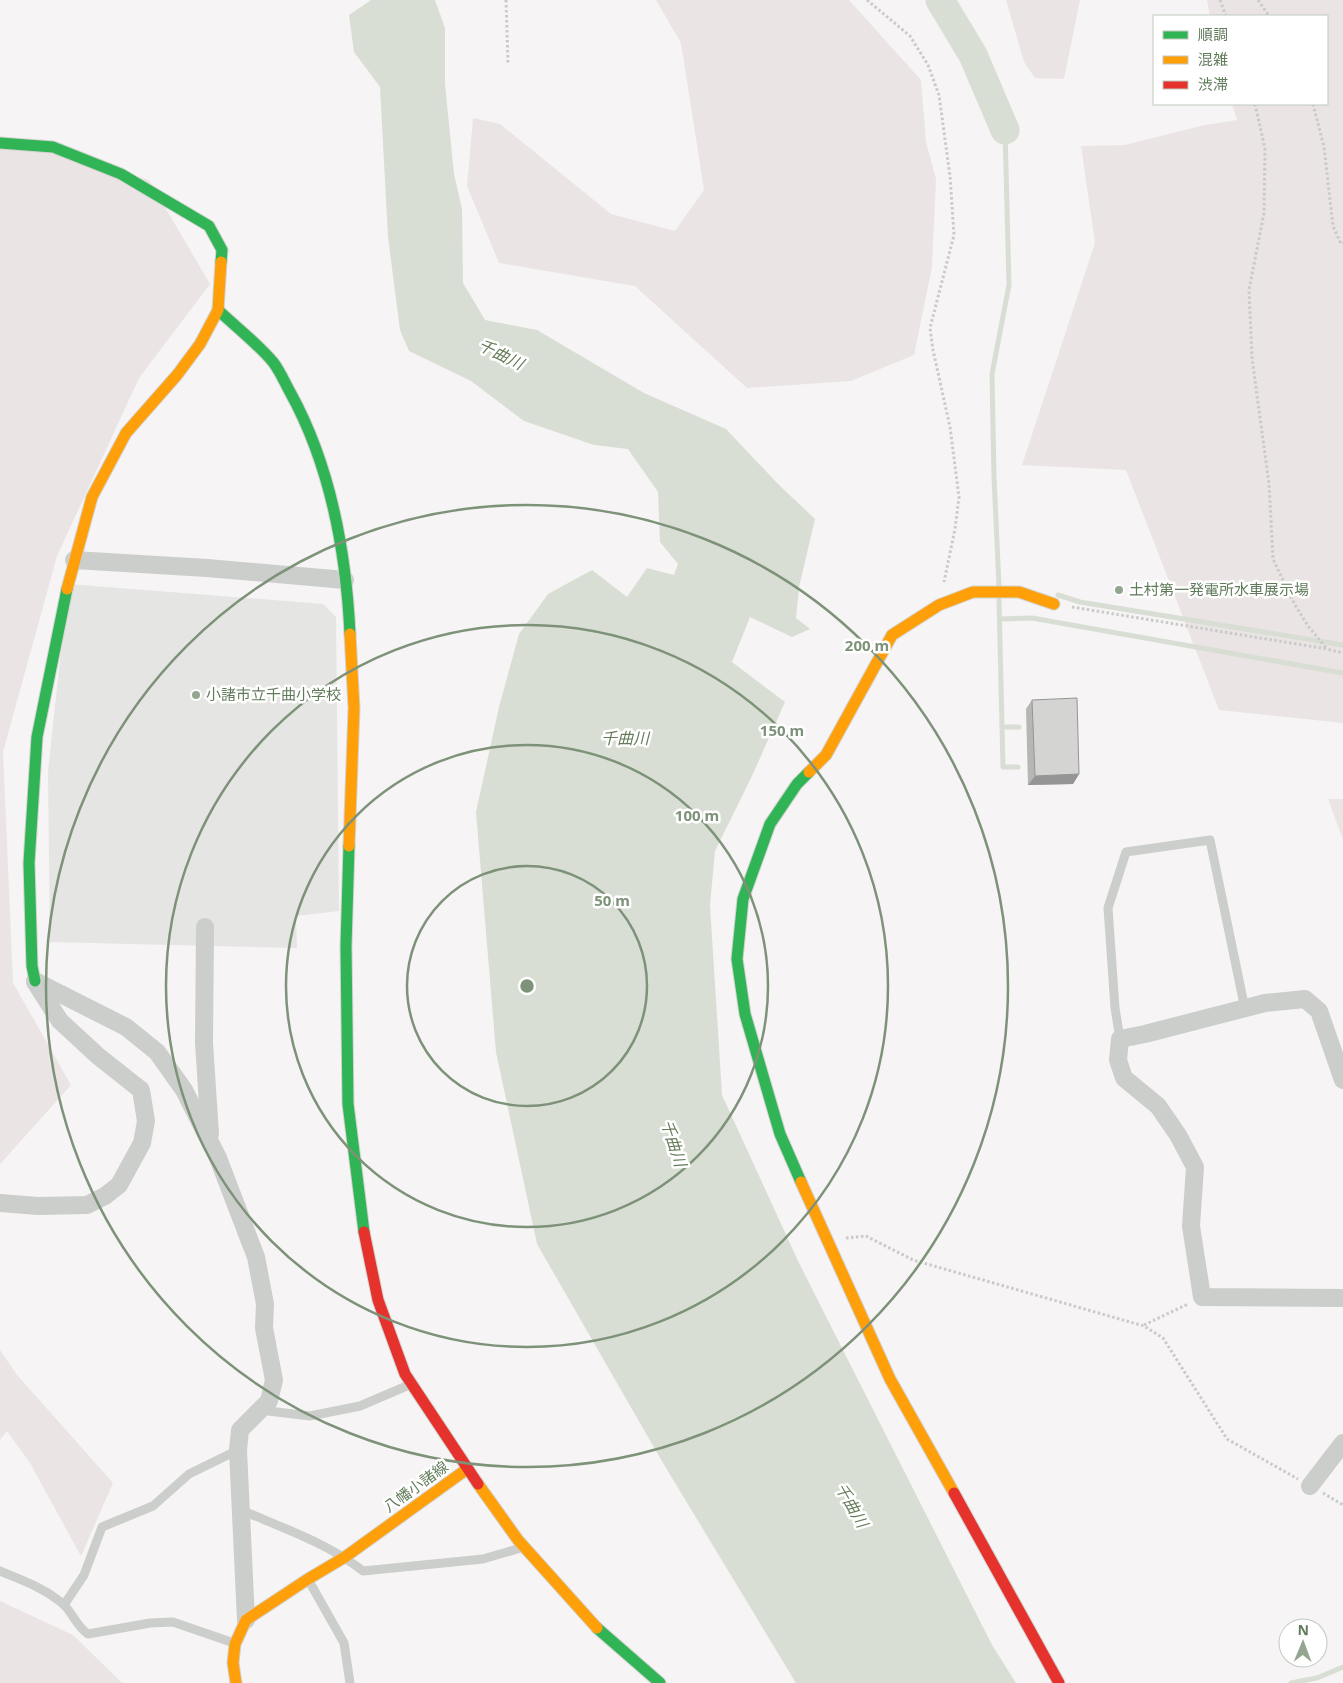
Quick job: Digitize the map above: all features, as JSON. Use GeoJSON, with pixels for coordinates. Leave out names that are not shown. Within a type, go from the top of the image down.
{"type":"FeatureCollection","features":[{"type":"Feature","properties":{"kind":"street"},"geometry":{"type":"LineString","coordinates":[[0,143],[53,147],[121,174],[209,226],[222,250],[218,310],[200,344],[177,375],[126,432],[92,496],[68,584],[37,737],[29,862],[32,966],[35,982],[60,1021],[98,1056],[141,1090],[146,1121],[142,1143],[119,1184],[105,1196],[87,1205],[38,1206],[0,1203]]}},
{"type":"Feature","properties":{"kind":"street"},"geometry":{"type":"LineString","coordinates":[[218,310],[274,363],[301,412],[329,485],[340,541],[349,609],[354,708],[346,946],[348,1104],[361,1220],[378,1300],[405,1374],[467,1469]]}},
{"type":"Feature","properties":{"kind":"street"},"geometry":{"type":"LineString","coordinates":[[74,560],[207,568],[345,580]]}},
{"type":"Feature","properties":{"kind":"street"},"geometry":{"type":"LineString","coordinates":[[1054,604],[1019,592],[973,592],[939,605],[892,635],[826,755],[797,784],[770,824],[743,898],[737,959],[745,1014],[780,1134],[826,1239],[890,1379],[1059,1683]]}},
{"type":"Feature","properties":{"kind":"street"},"geometry":{"type":"LineString","coordinates":[[205,926],[204,1043],[210,1142]]}},
{"type":"Feature","properties":{"kind":"street"},"geometry":{"type":"LineString","coordinates":[[35,982],[126,1027],[158,1052],[184,1090],[218,1158],[256,1257],[266,1304],[264,1328],[274,1380],[269,1400],[240,1430],[238,1450],[246,1620],[235,1644],[233,1663],[236,1683]]}},
{"type":"Feature","properties":{"kind":"street"},"geometry":{"type":"LineString","coordinates":[[1343,1080],[1319,1011],[1305,999],[1265,1004],[1120,1039],[1118,1060],[1124,1078],[1158,1106],[1178,1135],[1195,1167],[1191,1226],[1202,1297],[1343,1298]]}},
{"type":"Feature","properties":{"kind":"street"},"geometry":{"type":"LineString","coordinates":[[1310,1486],[1343,1443]]}},
{"type":"Feature","properties":{"kind":"street","name":"八幡小諸線"},"geometry":{"type":"LineString","coordinates":[[246,1620],[345,1557],[467,1469],[525,1547],[590,1622],[660,1683]]}},
{"type":"Feature","properties":{"kind":"lane"},"geometry":{"type":"LineString","coordinates":[[1120,1039],[1115,1008],[1108,908],[1126,852],[1210,840],[1245,1010]]}},
{"type":"Feature","properties":{"kind":"lane"},"geometry":{"type":"LineString","coordinates":[[260,1410],[310,1416],[360,1406],[412,1384]]}},
{"type":"Feature","properties":{"kind":"lane"},"geometry":{"type":"LineString","coordinates":[[64,1605],[84,1575],[102,1527],[154,1506],[189,1474],[238,1450]]}},
{"type":"Feature","properties":{"kind":"lane"},"geometry":{"type":"LineString","coordinates":[[241,1510],[322,1545],[345,1557],[362,1571],[483,1559],[525,1547]]}},
{"type":"Feature","properties":{"kind":"lane"},"geometry":{"type":"LineString","coordinates":[[0,1572],[32,1584],[64,1605],[80,1629],[88,1634],[150,1623],[173,1622],[235,1644]]}},
{"type":"Feature","properties":{"kind":"lane"},"geometry":{"type":"LineString","coordinates":[[308,1579],[344,1643],[350,1683]]}},
{"type":"Feature","properties":{"kind":"path"},"geometry":{"type":"LineString","coordinates":[[506,0],[508,64]]}},
{"type":"Feature","properties":{"kind":"path"},"geometry":{"type":"LineString","coordinates":[[867,0],[910,36],[928,65],[940,95],[950,176],[954,235],[930,328],[950,427],[959,497],[955,530],[939,605]]}},
{"type":"Feature","properties":{"kind":"path"},"geometry":{"type":"LineString","coordinates":[[1220,0],[1226,15]]}},
{"type":"Feature","properties":{"kind":"path"},"geometry":{"type":"LineString","coordinates":[[1258,0],[1268,15]]}},
{"type":"Feature","properties":{"kind":"path"},"geometry":{"type":"LineString","coordinates":[[1255,105],[1266,148],[1264,213],[1249,290],[1252,358],[1269,484],[1273,559],[1295,605],[1308,626],[1327,649]]}},
{"type":"Feature","properties":{"kind":"path"},"geometry":{"type":"LineString","coordinates":[[1313,105],[1324,147],[1333,226],[1341,244],[1343,243]]}},
{"type":"Feature","properties":{"kind":"path"},"geometry":{"type":"LineString","coordinates":[[1054,604],[1342,652]]}},
{"type":"Feature","properties":{"kind":"path"},"geometry":{"type":"LineString","coordinates":[[826,1239],[866,1236],[913,1260],[1144,1326],[1164,1338],[1227,1439],[1343,1505]]}},
{"type":"Feature","properties":{"kind":"path"},"geometry":{"type":"LineString","coordinates":[[1144,1326],[1202,1297]]}},
{"type":"Feature","properties":{"kind":"shaded area"},"geometry":{"type":"Polygon","coordinates":[[[656,0],[849,0],[921,80],[926,142],[936,179],[932,267],[914,355],[851,381],[747,388],[635,286],[499,263],[467,186],[473,118],[500,124],[611,214],[675,231],[704,190],[681,43],[656,0]]]}},
{"type":"Feature","properties":{"kind":"shaded area"},"geometry":{"type":"Polygon","coordinates":[[[1006,0],[1080,0],[1064,79],[1035,78],[1024,62],[1006,0]]]}},
{"type":"Feature","properties":{"kind":"shaded area"},"geometry":{"type":"Polygon","coordinates":[[[1207,0],[1343,0],[1343,723],[1219,710],[1126,470],[1022,465],[1095,243],[1081,146],[1125,145],[1205,125],[1237,120],[1232,105],[1328,105],[1328,15],[1210,15],[1207,0]]]}},
{"type":"Feature","properties":{"kind":"shaded area"},"geometry":{"type":"Polygon","coordinates":[[[0,138],[149,180],[210,284],[139,378],[57,556],[3,752],[13,983],[71,1085],[0,1164],[0,138]]]}},
{"type":"Feature","properties":{"kind":"shaded area","name":"小諸市立千曲小学校"},"geometry":{"type":"Polygon","coordinates":[[[68,584],[323,604],[336,617],[339,911],[296,916],[297,948],[50,942],[48,772],[68,584]]]}},
{"type":"Feature","properties":{"kind":"shaded area"},"geometry":{"type":"Polygon","coordinates":[[[1328,799],[1343,799],[1343,840],[1328,799]]]}},
{"type":"Feature","properties":{"kind":"shaded area"},"geometry":{"type":"Polygon","coordinates":[[[0,1350],[17,1375],[113,1483],[81,1556],[30,1463],[7,1431],[0,1440],[0,1350]]]}},
{"type":"Feature","properties":{"kind":"shaded area"},"geometry":{"type":"Polygon","coordinates":[[[0,1601],[73,1635],[122,1683],[0,1683],[0,1601]]]}},
{"type":"Feature","properties":{"kind":"water","name":"千曲川"},"geometry":{"type":"Polygon","coordinates":[[[371,0],[435,0],[445,28],[445,84],[454,174],[462,209],[463,283],[485,320],[537,330],[644,393],[726,429],[779,485],[815,519],[799,587],[796,618],[810,629],[792,637],[750,617],[732,662],[785,702],[752,776],[715,851],[710,905],[722,1095],[798,1261],[992,1645],[1016,1683],[796,1683],[663,1463],[537,1244],[496,1052],[476,812],[499,707],[519,634],[548,594],[592,570],[627,597],[647,568],[674,575],[678,564],[660,542],[658,492],[628,449],[594,445],[524,421],[471,381],[409,351],[400,330],[388,237],[380,87],[354,52],[349,15],[371,0]]]}},
{"type":"Feature","properties":{"kind":"building"},"geometry":{"type":"Polygon","coordinates":[[[1077,698],[1079,774],[1035,776],[1032,700],[1077,698]]]}},
{"type":"Feature","properties":{"kind":"waterway"},"geometry":{"type":"LineString","coordinates":[[940,0],[973,55],[1005,130]]}},
{"type":"Feature","properties":{"kind":"waterway"},"geometry":{"type":"LineString","coordinates":[[999,586],[992,374],[1009,285],[1005,130]]}},
{"type":"Feature","properties":{"kind":"waterway"},"geometry":{"type":"LineString","coordinates":[[1058,595],[1080,602],[1343,645]]}},
{"type":"Feature","properties":{"kind":"waterway"},"geometry":{"type":"LineString","coordinates":[[999,600],[1003,767],[1018,767]]}},
{"type":"Feature","properties":{"kind":"waterway"},"geometry":{"type":"LineString","coordinates":[[1000,619],[1032,618],[1343,673]]}},
{"type":"Feature","properties":{"kind":"waterway"},"geometry":{"type":"LineString","coordinates":[[1002,727],[1019,727]]}},
{"type":"Feature","properties":{"kind":"waterway"},"geometry":{"type":"LineString","coordinates":[[1291,1683],[1317,1678],[1343,1667]]}},
{"type":"Feature","properties":{"kind":"traffic: fast"},"geometry":{"type":"LineString","coordinates":[[0,143],[53,147],[121,174],[209,226],[222,250],[221,262]]}},
{"type":"Feature","properties":{"kind":"traffic: fast"},"geometry":{"type":"LineString","coordinates":[[218,310],[267,355],[276,366],[304,420],[316,449],[326,479],[340,540],[345,572],[350,634]]}},
{"type":"Feature","properties":{"kind":"traffic: fast"},"geometry":{"type":"LineString","coordinates":[[35,981],[32,966],[29,863],[37,737],[67,589]]}},
{"type":"Feature","properties":{"kind":"traffic: fast"},"geometry":{"type":"LineString","coordinates":[[801,1182],[780,1134],[745,1014],[737,959],[743,899],[770,824],[797,784],[809,772]]}},
{"type":"Feature","properties":{"kind":"traffic: fast"},"geometry":{"type":"LineString","coordinates":[[349,846],[346,946],[348,1104],[364,1232]]}},
{"type":"Feature","properties":{"kind":"traffic: fast"},"geometry":{"type":"LineString","coordinates":[[597,1628],[660,1683]]}},
{"type":"Feature","properties":{"kind":"traffic: slow"},"geometry":{"type":"LineString","coordinates":[[67,589],[92,497],[126,433],[177,375],[200,344],[218,310],[221,262]]}},
{"type":"Feature","properties":{"kind":"traffic: slow"},"geometry":{"type":"LineString","coordinates":[[809,772],[826,755],[892,635],[939,605],[973,592],[1019,592],[1054,604]]}},
{"type":"Feature","properties":{"kind":"traffic: slow"},"geometry":{"type":"LineString","coordinates":[[349,846],[354,708],[350,634]]}},
{"type":"Feature","properties":{"kind":"traffic: slow"},"geometry":{"type":"LineString","coordinates":[[801,1182],[890,1379],[954,1493]]}},
{"type":"Feature","properties":{"kind":"traffic: slow"},"geometry":{"type":"LineString","coordinates":[[236,1683],[233,1663],[235,1644],[246,1620],[345,1557],[467,1469]]}},
{"type":"Feature","properties":{"kind":"traffic: slow"},"geometry":{"type":"LineString","coordinates":[[478,1484],[518,1540],[597,1628]]}},
{"type":"Feature","properties":{"kind":"traffic: jam"},"geometry":{"type":"LineString","coordinates":[[364,1232],[378,1300],[405,1374],[478,1484]]}},
{"type":"Feature","properties":{"kind":"traffic: jam"},"geometry":{"type":"LineString","coordinates":[[954,1493],[1059,1683]]}},
{"type":"Feature","properties":{"kind":"place","name":"土村第一発電所水車展示場"},"geometry":{"type":"Point","coordinates":[1119,590]}},
{"type":"Feature","properties":{"kind":"place","name":"小諸市立千曲小学校"},"geometry":{"type":"Point","coordinates":[196,695]}}]}
